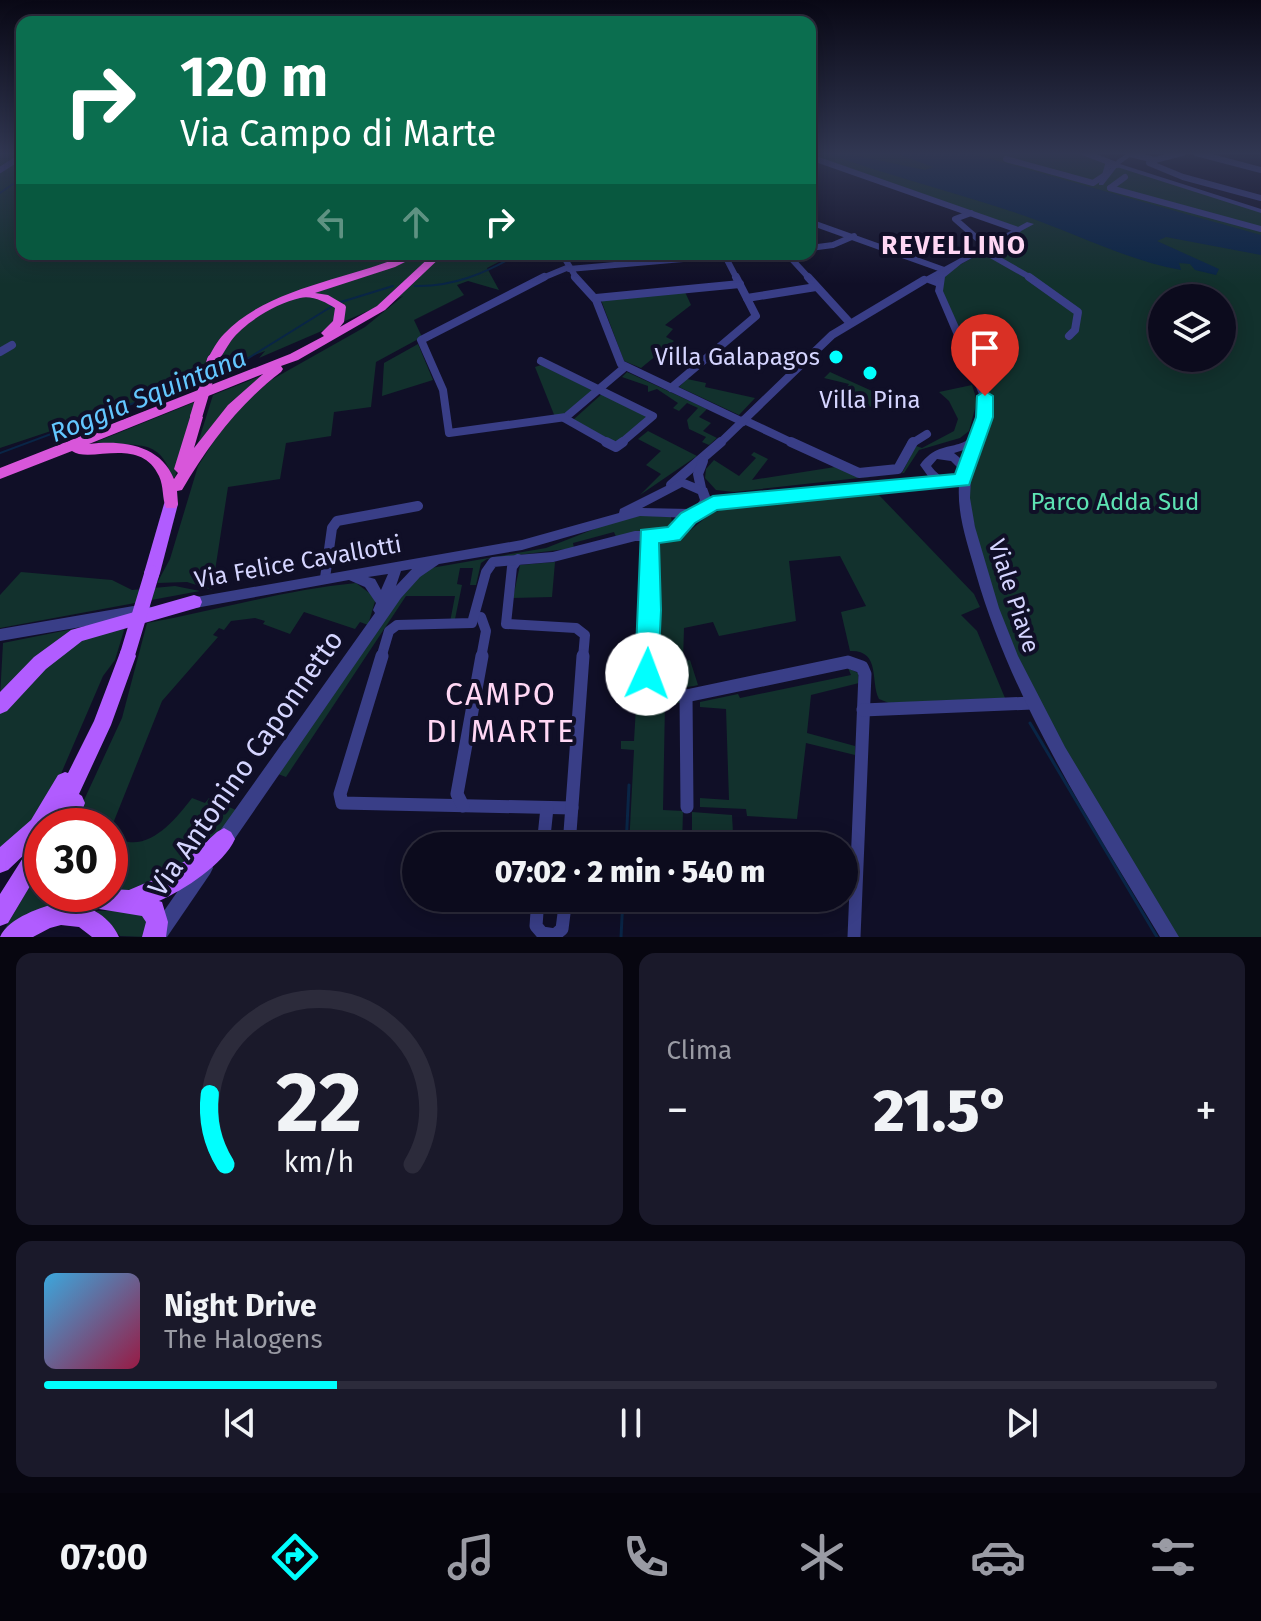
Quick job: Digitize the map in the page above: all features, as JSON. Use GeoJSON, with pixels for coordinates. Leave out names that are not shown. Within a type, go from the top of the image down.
{"type":"FeatureCollection","features":[{"type":"Feature","properties":{"kind":"highway"},"geometry":{"type":"LineString","coordinates":[[171,504],[213,360],[232,330],[259,312],[399,260]]}},
{"type":"Feature","properties":{"kind":"highway"},"geometry":{"type":"LineString","coordinates":[[0,466],[238,373],[327,333],[391,292],[425,260]]}},
{"type":"Feature","properties":{"kind":"highway"},"geometry":{"type":"LineString","coordinates":[[0,474],[294,357],[381,308],[433,260]]}},
{"type":"Feature","properties":{"kind":"highway"},"geometry":{"type":"LineString","coordinates":[[296,297],[324,297],[341,307],[338,322],[327,333]]}},
{"type":"Feature","properties":{"kind":"highway"},"geometry":{"type":"LineString","coordinates":[[177,486],[229,409],[294,357]]}},
{"type":"Feature","properties":{"kind":"highway"},"geometry":{"type":"LineString","coordinates":[[39,459],[96,447],[137,451],[166,471],[172,488],[171,504]]}},
{"type":"Feature","properties":{"kind":"main road"},"geometry":{"type":"LineString","coordinates":[[62,808],[102,725],[127,656],[171,504]]}},
{"type":"Feature","properties":{"kind":"main road"},"geometry":{"type":"LineString","coordinates":[[0,705],[47,656],[77,635],[99,626],[168,612],[194,602]]}},
{"type":"Feature","properties":{"kind":"main road"},"geometry":{"type":"LineString","coordinates":[[74,808],[97,755],[102,725]]}},
{"type":"Feature","properties":{"kind":"main road"},"geometry":{"type":"LineString","coordinates":[[0,862],[47,816],[86,745],[102,725]]}},
{"type":"Feature","properties":{"kind":"main road"},"geometry":{"type":"LineString","coordinates":[[130,901],[158,892],[182,878],[224,839]]}},
{"type":"Feature","properties":{"kind":"main road"},"geometry":{"type":"LineString","coordinates":[[0,915],[24,876]]}},
{"type":"Feature","properties":{"kind":"main road"},"geometry":{"type":"LineString","coordinates":[[130,901],[154,910],[157,922],[155,937]]}},
{"type":"Feature","properties":{"kind":"main road"},"geometry":{"type":"LineString","coordinates":[[12,937],[40,920],[66,913],[88,917],[107,937]]}},
{"type":"Feature","properties":{"kind":"street"},"geometry":{"type":"LineString","coordinates":[[919,197],[1018,230]]}},
{"type":"Feature","properties":{"kind":"street"},"geometry":{"type":"LineString","coordinates":[[1149,197],[1261,229]]}},
{"type":"Feature","properties":{"kind":"street"},"geometry":{"type":"LineString","coordinates":[[1217,197],[1261,211]]}},
{"type":"Feature","properties":{"kind":"street"},"geometry":{"type":"LineString","coordinates":[[971,213],[955,219],[984,248],[1078,312],[1075,330],[1069,336]]}},
{"type":"Feature","properties":{"kind":"street"},"geometry":{"type":"LineString","coordinates":[[816,224],[882,247],[937,280]]}},
{"type":"Feature","properties":{"kind":"street","name":"Via Felice Cavallotti"},"geometry":{"type":"LineString","coordinates":[[602,522],[668,487],[703,459],[821,344],[850,323],[913,287],[937,280],[957,263],[1030,224]]}},
{"type":"Feature","properties":{"kind":"street"},"geometry":{"type":"LineString","coordinates":[[816,247],[833,245],[854,236]]}},
{"type":"Feature","properties":{"kind":"street"},"geometry":{"type":"LineString","coordinates":[[565,260],[596,298],[614,354],[625,367],[862,474],[898,469],[912,442],[927,434]]}},
{"type":"Feature","properties":{"kind":"street"},"geometry":{"type":"LineString","coordinates":[[625,367],[564,418],[449,434],[443,390],[421,340],[561,268],[664,260]]}},
{"type":"Feature","properties":{"kind":"street"},"geometry":{"type":"LineString","coordinates":[[671,388],[756,316],[727,260]]}},
{"type":"Feature","properties":{"kind":"street"},"geometry":{"type":"LineString","coordinates":[[792,260],[850,323]]}},
{"type":"Feature","properties":{"kind":"street","name":"Viale Piave"},"geometry":{"type":"LineString","coordinates":[[937,280],[985,396],[986,411],[966,476],[964,500],[997,627],[1032,703],[1170,937]]}},
{"type":"Feature","properties":{"kind":"street"},"geometry":{"type":"LineString","coordinates":[[596,298],[740,284]]}},
{"type":"Feature","properties":{"kind":"street"},"geometry":{"type":"LineString","coordinates":[[747,298],[816,287]]}},
{"type":"Feature","properties":{"kind":"street"},"geometry":{"type":"LineString","coordinates":[[0,352],[12,345]]}},
{"type":"Feature","properties":{"kind":"street"},"geometry":{"type":"LineString","coordinates":[[541,361],[601,388],[653,417],[618,447],[564,418]]}},
{"type":"Feature","properties":{"kind":"street"},"geometry":{"type":"LineString","coordinates":[[903,483],[916,479],[929,457],[972,443],[979,436]]}},
{"type":"Feature","properties":{"kind":"street"},"geometry":{"type":"LineString","coordinates":[[678,531],[674,512],[663,501],[668,487],[688,482],[702,490],[739,500],[903,483],[945,482],[966,476],[960,461],[941,454]]}},
{"type":"Feature","properties":{"kind":"street"},"geometry":{"type":"LineString","coordinates":[[572,808],[342,803],[340,794],[393,626],[467,626],[479,614],[490,564],[553,557],[648,536],[668,536],[678,531],[706,500],[698,474],[703,459]]}},
{"type":"Feature","properties":{"kind":"street"},"geometry":{"type":"LineString","coordinates":[[925,465],[930,475],[945,482],[964,500]]}},
{"type":"Feature","properties":{"kind":"street","name":"Via Felice Cavallotti"},"geometry":{"type":"LineString","coordinates":[[0,635],[544,540],[640,512],[697,511],[713,503],[739,500]]}},
{"type":"Feature","properties":{"kind":"street"},"geometry":{"type":"LineString","coordinates":[[325,578],[331,531],[337,521],[418,506]]}},
{"type":"Feature","properties":{"kind":"street"},"geometry":{"type":"LineString","coordinates":[[648,536],[650,610],[647,674],[664,690],[686,696],[848,662],[859,664],[865,674],[854,937]]}},
{"type":"Feature","properties":{"kind":"street","name":"Via Antonino Caponnetto"},"geometry":{"type":"LineString","coordinates":[[155,937],[401,587],[416,573],[445,558]]}},
{"type":"Feature","properties":{"kind":"street"},"geometry":{"type":"LineString","coordinates":[[518,559],[512,567],[506,607],[507,626],[582,630],[585,635],[570,832]]}},
{"type":"Feature","properties":{"kind":"street"},"geometry":{"type":"LineString","coordinates":[[397,566],[401,587]]}},
{"type":"Feature","properties":{"kind":"street","name":"Via Antonino Caponnetto"},"geometry":{"type":"LineString","coordinates":[[377,620],[397,566]]}},
{"type":"Feature","properties":{"kind":"street"},"geometry":{"type":"LineString","coordinates":[[347,575],[370,583],[379,591],[382,601]]}},
{"type":"Feature","properties":{"kind":"street"},"geometry":{"type":"LineString","coordinates":[[479,614],[495,618],[506,607]]}},
{"type":"Feature","properties":{"kind":"street"},"geometry":{"type":"LineString","coordinates":[[464,806],[457,794],[486,631],[479,614]]}},
{"type":"Feature","properties":{"kind":"street"},"geometry":{"type":"LineString","coordinates":[[686,696],[687,807]]}},
{"type":"Feature","properties":{"kind":"street"},"geometry":{"type":"LineString","coordinates":[[863,710],[1032,703]]}},
{"type":"Feature","properties":{"kind":"street"},"geometry":{"type":"LineString","coordinates":[[544,832],[547,808]]}},
{"type":"Feature","properties":{"kind":"street"},"geometry":{"type":"LineString","coordinates":[[537,912],[536,926],[542,933],[555,935],[562,929],[564,912]]}},
{"type":"Feature","properties":{"kind":"green space"},"geometry":{"type":"Polygon","coordinates":[[[0,197],[16,197],[16,260],[502,260],[487,268],[499,290],[468,281],[457,285],[464,295],[414,320],[422,337],[376,362],[371,407],[334,412],[331,436],[286,443],[280,479],[228,487],[212,590],[187,582],[157,583],[170,559],[198,466],[230,416],[271,380],[365,327],[403,296],[259,358],[265,351],[123,407],[0,448],[0,197]]]}},
{"type":"Feature","properties":{"kind":"green space","name":"Parco Adda Sud"},"geometry":{"type":"Polygon","coordinates":[[[925,197],[1217,197],[1261,211],[1261,937],[1176,937],[1037,705],[988,587],[967,492],[988,416],[942,292],[945,273],[1021,231],[925,197]]]}},
{"type":"Feature","properties":{"kind":"green space"},"geometry":{"type":"Polygon","coordinates":[[[685,292],[691,305],[665,325],[673,329],[666,337],[674,341],[641,368],[624,361],[601,300],[685,292]]]}},
{"type":"Feature","properties":{"kind":"green space"},"geometry":{"type":"Polygon","coordinates":[[[418,344],[433,380],[382,396],[384,363],[418,344]]]}},
{"type":"Feature","properties":{"kind":"green space"},"geometry":{"type":"Polygon","coordinates":[[[541,365],[593,390],[566,413],[555,417],[535,367],[541,365]]]}},
{"type":"Feature","properties":{"kind":"green space"},"geometry":{"type":"Polygon","coordinates":[[[271,372],[232,401],[197,446],[213,395],[271,372]]]}},
{"type":"Feature","properties":{"kind":"green space"},"geometry":{"type":"Polygon","coordinates":[[[627,372],[707,409],[699,417],[711,423],[703,431],[717,438],[709,445],[702,442],[706,437],[689,429],[687,420],[698,408],[687,403],[679,411],[673,408],[678,403],[657,389],[648,392],[648,386],[622,377],[627,372]]]}},
{"type":"Feature","properties":{"kind":"green space"},"geometry":{"type":"Polygon","coordinates":[[[830,372],[892,400],[889,406],[875,401],[871,407],[843,393],[849,384],[824,378],[830,372]]]}},
{"type":"Feature","properties":{"kind":"green space"},"geometry":{"type":"Polygon","coordinates":[[[687,379],[706,383],[705,387],[755,398],[739,415],[679,387],[687,379]]]}},
{"type":"Feature","properties":{"kind":"green space"},"geometry":{"type":"Polygon","coordinates":[[[972,385],[977,401],[969,431],[960,438],[919,450],[904,473],[888,475],[902,473],[916,446],[922,448],[954,431],[958,419],[949,401],[939,392],[972,385]]]}},
{"type":"Feature","properties":{"kind":"green space"},"geometry":{"type":"Polygon","coordinates":[[[603,393],[648,416],[618,444],[573,420],[603,393]]]}},
{"type":"Feature","properties":{"kind":"green space"},"geometry":{"type":"Polygon","coordinates":[[[195,402],[175,477],[172,478],[159,454],[151,449],[96,442],[195,402]]]}},
{"type":"Feature","properties":{"kind":"green space"},"geometry":{"type":"Polygon","coordinates":[[[648,431],[697,456],[640,495],[661,474],[646,465],[661,451],[638,439],[648,431]]]}},
{"type":"Feature","properties":{"kind":"green space"},"geometry":{"type":"Polygon","coordinates":[[[754,452],[768,459],[752,480],[835,467],[862,478],[734,492],[716,490],[705,478],[706,469],[714,460],[739,476],[756,458],[751,455],[754,452]]]}},
{"type":"Feature","properties":{"kind":"green space"},"geometry":{"type":"Polygon","coordinates":[[[878,494],[974,594],[980,607],[961,615],[977,631],[1005,698],[889,703],[879,699],[870,661],[860,652],[850,651],[841,612],[866,606],[840,556],[789,561],[796,621],[719,636],[713,622],[684,628],[683,661],[690,660],[698,685],[671,685],[649,668],[654,582],[660,544],[681,538],[710,514],[724,509],[878,494]]]}},
{"type":"Feature","properties":{"kind":"green space"},"geometry":{"type":"Polygon","coordinates":[[[642,515],[671,517],[673,527],[666,531],[616,537],[614,532],[573,543],[574,548],[487,559],[481,563],[476,585],[470,585],[473,568],[460,568],[457,584],[462,585],[455,619],[450,622],[455,596],[406,596],[286,777],[278,774],[405,587],[431,568],[546,548],[607,524],[642,515]]]}},
{"type":"Feature","properties":{"kind":"green space"},"geometry":{"type":"Polygon","coordinates":[[[555,562],[552,597],[513,598],[520,565],[555,562]]]}},
{"type":"Feature","properties":{"kind":"green space"},"geometry":{"type":"Polygon","coordinates":[[[21,572],[112,580],[132,590],[175,586],[200,591],[0,628],[0,595],[21,572]]]}},
{"type":"Feature","properties":{"kind":"green space"},"geometry":{"type":"Polygon","coordinates":[[[356,583],[376,598],[368,625],[360,622],[355,629],[304,612],[290,634],[255,618],[231,621],[224,630],[219,628],[213,635],[218,637],[162,701],[119,808],[80,808],[122,718],[147,623],[356,583]]]}},
{"type":"Feature","properties":{"kind":"green space"},"geometry":{"type":"Polygon","coordinates":[[[83,627],[0,697],[3,643],[83,627]]]}},
{"type":"Feature","properties":{"kind":"green space"},"geometry":{"type":"Polygon","coordinates":[[[125,627],[115,660],[103,676],[57,783],[42,808],[24,808],[24,828],[0,851],[0,714],[35,676],[81,639],[125,627]]]}},
{"type":"Feature","properties":{"kind":"green space"},"geometry":{"type":"Polygon","coordinates":[[[848,668],[858,673],[859,683],[811,695],[807,733],[855,746],[855,755],[806,743],[797,819],[747,816],[746,809],[700,807],[700,798],[729,800],[726,709],[700,707],[700,702],[738,694],[740,698],[851,675],[848,668]]]}},
{"type":"Feature","properties":{"kind":"green space"},"geometry":{"type":"Polygon","coordinates":[[[638,672],[659,693],[681,700],[681,703],[665,703],[663,810],[683,811],[682,832],[630,832],[634,750],[621,749],[621,741],[634,741],[638,672]]]}},
{"type":"Feature","properties":{"kind":"green space"},"geometry":{"type":"Polygon","coordinates":[[[192,798],[205,803],[209,798],[238,811],[203,855],[138,893],[128,893],[128,841],[145,840],[156,835],[192,798]]]}},
{"type":"Feature","properties":{"kind":"green space"},"geometry":{"type":"Polygon","coordinates":[[[692,812],[732,815],[733,832],[692,830],[692,812]]]}},
{"type":"Feature","properties":{"kind":"green space"},"geometry":{"type":"Polygon","coordinates":[[[24,896],[24,912],[70,912],[0,937],[24,896]]]}},
{"type":"Feature","properties":{"kind":"green space"},"geometry":{"type":"Polygon","coordinates":[[[136,910],[149,921],[146,937],[120,936],[97,912],[136,910]]]}},
{"type":"Feature","properties":{"kind":"water"},"geometry":{"type":"Polygon","coordinates":[[[964,197],[1125,197],[1261,235],[1261,255],[1166,237],[1157,241],[1219,269],[1216,275],[1195,270],[1190,264],[1179,263],[1181,270],[1121,253],[964,197]]]}},
{"type":"Feature","properties":{"kind":"waterway","name":"Roggia Squintana"},"geometry":{"type":"LineString","coordinates":[[415,286],[469,278],[507,260]]}},
{"type":"Feature","properties":{"kind":"waterway","name":"Roggia Squintana"},"geometry":{"type":"LineString","coordinates":[[341,302],[393,286]]}},
{"type":"Feature","properties":{"kind":"waterway","name":"Roggia Squintana"},"geometry":{"type":"LineString","coordinates":[[215,373],[247,359],[334,305]]}},
{"type":"Feature","properties":{"kind":"waterway","name":"Roggia Squintana"},"geometry":{"type":"LineString","coordinates":[[0,453],[201,378]]}},
{"type":"Feature","properties":{"kind":"waterway"},"geometry":{"type":"LineString","coordinates":[[1030,723],[1157,937]]}},
{"type":"Feature","properties":{"kind":"waterway"},"geometry":{"type":"LineString","coordinates":[[627,832],[629,785]]}},
{"type":"Feature","properties":{"kind":"waterway"},"geometry":{"type":"LineString","coordinates":[[621,937],[622,912]]}},
{"type":"Feature","properties":{"kind":"place","name":"Villa Galapagos"},"geometry":{"type":"Point","coordinates":[836,357]}},
{"type":"Feature","properties":{"kind":"place","name":"Villa Pina"},"geometry":{"type":"Point","coordinates":[870,373]}},
{"type":"Feature","properties":{"kind":"district","name":"REVELLINO"},"geometry":{"type":"Point","coordinates":[954,245]}},
{"type":"Feature","properties":{"kind":"district","name":"CAMPO DI MARTE"},"geometry":{"type":"Point","coordinates":[501,712]}},
{"type":"Feature","properties":{"kind":"route"},"geometry":{"type":"LineString","coordinates":[[647,674],[645,663],[650,610],[648,536],[673,534],[695,512],[713,503],[934,480],[962,481],[985,417],[985,396]]}}]}
